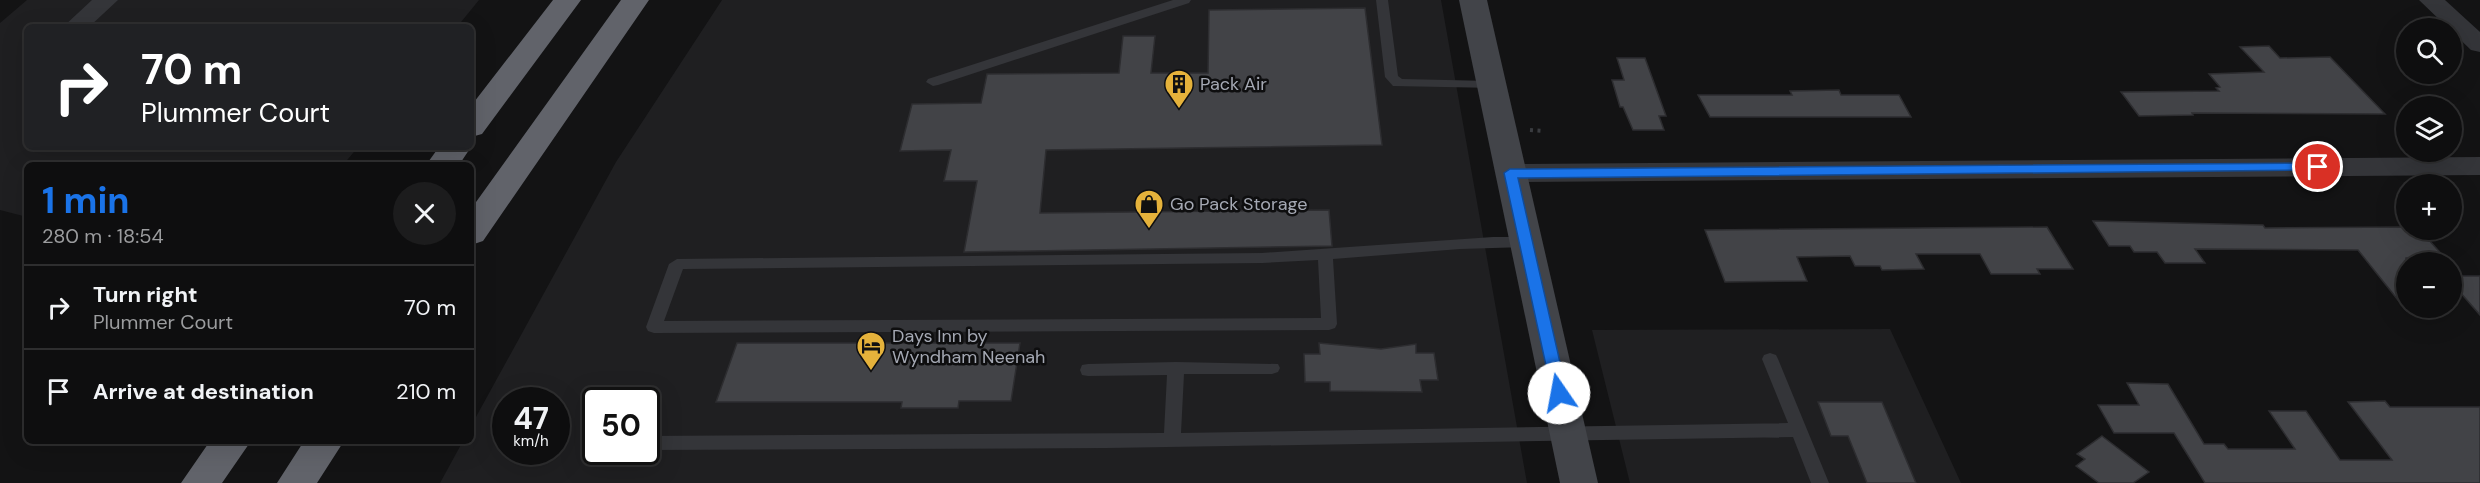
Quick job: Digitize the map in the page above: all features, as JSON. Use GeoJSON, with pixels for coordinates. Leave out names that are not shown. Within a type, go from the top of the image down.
{"type":"FeatureCollection","features":[{"type":"Feature","properties":{"kind":"highway"},"geometry":{"type":"LineString","coordinates":[[474,123],[567,0]]}},
{"type":"Feature","properties":{"kind":"highway"},"geometry":{"type":"LineString","coordinates":[[474,230],[635,0]]}},
{"type":"Feature","properties":{"kind":"highway"},"geometry":{"type":"LineString","coordinates":[[444,162],[454,150]]}},
{"type":"Feature","properties":{"kind":"highway"},"geometry":{"type":"LineString","coordinates":[[201,483],[230,444]]}},
{"type":"Feature","properties":{"kind":"highway"},"geometry":{"type":"LineString","coordinates":[[296,483],[324,444]]}},
{"type":"Feature","properties":{"kind":"main road"},"geometry":{"type":"LineString","coordinates":[[1473,0],[1579,483]]}},
{"type":"Feature","properties":{"kind":"street"},"geometry":{"type":"LineString","coordinates":[[78,24],[106,0]]}},
{"type":"Feature","properties":{"kind":"street"},"geometry":{"type":"LineString","coordinates":[[2431,0],[2480,45]]}},
{"type":"Feature","properties":{"kind":"street"},"geometry":{"type":"LineString","coordinates":[[1510,173],[2480,166]]}},
{"type":"Feature","properties":{"kind":"lane"},"geometry":{"type":"LineString","coordinates":[[933,82],[1185,0]]}},
{"type":"Feature","properties":{"kind":"lane"},"geometry":{"type":"LineString","coordinates":[[1382,0],[1392,76],[1398,83],[1491,85]]}},
{"type":"Feature","properties":{"kind":"lane"},"geometry":{"type":"LineString","coordinates":[[1325,256],[1329,324],[654,327],[678,264],[1325,256],[1455,243],[1526,242]]}},
{"type":"Feature","properties":{"kind":"lane"},"geometry":{"type":"LineString","coordinates":[[1770,359],[1820,483]]}},
{"type":"Feature","properties":{"kind":"lane"},"geometry":{"type":"LineString","coordinates":[[1172,440],[1176,368]]}},
{"type":"Feature","properties":{"kind":"lane"},"geometry":{"type":"LineString","coordinates":[[1088,370],[1272,368]]}},
{"type":"Feature","properties":{"kind":"lane"},"geometry":{"type":"LineString","coordinates":[[660,443],[1172,440],[1799,430]]}},
{"type":"Feature","properties":{"kind":"shaded area"},"geometry":{"type":"Polygon","coordinates":[[[27,0],[479,0],[459,24],[24,24],[24,150],[356,150],[346,162],[24,162],[24,216],[0,210],[0,23],[27,0]]]}},
{"type":"Feature","properties":{"kind":"shaded area"},"geometry":{"type":"Polygon","coordinates":[[[722,0],[1441,0],[1527,483],[440,483],[461,444],[474,444],[474,421],[492,388],[492,465],[570,465],[570,387],[492,387],[616,162],[722,0]]]}},
{"type":"Feature","properties":{"kind":"shaded area"},"geometry":{"type":"Polygon","coordinates":[[[1890,329],[1961,483],[1630,483],[1592,330],[1890,329]]]}},
{"type":"Feature","properties":{"kind":"building","name":"Pack Air"},"geometry":{"type":"Polygon","coordinates":[[[1365,8],[1382,145],[1046,150],[1040,213],[1329,210],[1332,246],[964,252],[977,181],[944,181],[951,150],[900,151],[912,104],[981,103],[987,74],[1119,73],[1123,36],[1155,36],[1151,73],[1208,73],[1209,10],[1365,8]]]}},
{"type":"Feature","properties":{"kind":"building"},"geometry":{"type":"Polygon","coordinates":[[[2269,46],[2280,58],[2330,57],[2385,114],[2192,113],[2193,115],[2139,116],[2121,92],[2219,91],[2216,88],[2220,87],[2209,74],[2264,72],[2240,47],[2269,46]]]}},
{"type":"Feature","properties":{"kind":"building"},"geometry":{"type":"Polygon","coordinates":[[[1617,58],[1645,58],[1666,116],[1659,116],[1664,130],[1633,130],[1623,107],[1620,107],[1612,80],[1624,80],[1617,58]]]}},
{"type":"Feature","properties":{"kind":"building"},"geometry":{"type":"Polygon","coordinates":[[[1839,90],[1841,95],[1899,95],[1911,117],[1710,117],[1698,95],[1792,95],[1790,91],[1839,90]]]}},
{"type":"Feature","properties":{"kind":"building"},"geometry":{"type":"Polygon","coordinates":[[[2093,221],[2263,225],[2265,228],[2396,227],[2396,240],[2429,240],[2440,252],[2396,252],[2396,298],[2358,250],[2195,249],[2205,263],[2165,263],[2157,252],[2134,252],[2130,246],[2109,246],[2093,221]]]}},
{"type":"Feature","properties":{"kind":"building"},"geometry":{"type":"Polygon","coordinates":[[[2047,227],[2073,269],[2037,269],[2040,274],[1991,274],[1980,254],[1916,254],[1924,269],[1882,270],[1880,266],[1855,266],[1850,256],[1797,257],[1807,281],[1725,282],[1705,230],[2047,227]]]}},
{"type":"Feature","properties":{"kind":"building"},"geometry":{"type":"Polygon","coordinates":[[[2462,276],[2480,276],[2480,315],[2462,295],[2462,276]]]}},
{"type":"Feature","properties":{"kind":"building","name":"Days Inn by Wyndham Neenah"},"geometry":{"type":"Polygon","coordinates":[[[737,343],[1020,343],[1011,401],[959,401],[958,408],[901,408],[902,402],[716,402],[737,343]]]}},
{"type":"Feature","properties":{"kind":"building"},"geometry":{"type":"Polygon","coordinates":[[[1319,343],[1381,349],[1416,344],[1416,353],[1434,353],[1438,380],[1420,380],[1422,392],[1330,391],[1330,382],[1305,382],[1304,354],[1320,354],[1319,343]]]}},
{"type":"Feature","properties":{"kind":"building"},"geometry":{"type":"Polygon","coordinates":[[[2127,383],[2168,384],[2204,444],[2224,444],[2228,449],[2295,449],[2269,411],[2306,411],[2340,460],[2392,460],[2348,402],[2385,401],[2390,407],[2480,407],[2480,483],[2205,483],[2174,433],[2114,433],[2098,405],[2139,405],[2127,383]]]}},
{"type":"Feature","properties":{"kind":"building"},"geometry":{"type":"Polygon","coordinates":[[[1818,402],[1882,402],[1916,483],[1867,483],[1848,436],[1831,436],[1818,402]]]}},
{"type":"Feature","properties":{"kind":"building"},"geometry":{"type":"Polygon","coordinates":[[[2102,436],[2149,472],[2133,483],[2099,483],[2076,466],[2085,459],[2077,454],[2102,436]]]}},
{"type":"Feature","properties":{"kind":"place","name":"Pack Air"},"geometry":{"type":"Point","coordinates":[1179,110]}},
{"type":"Feature","properties":{"kind":"place","name":"Go Pack Storage"},"geometry":{"type":"Point","coordinates":[1149,230]}},
{"type":"Feature","properties":{"kind":"place","name":"Days Inn by Wyndham Neenah"},"geometry":{"type":"Point","coordinates":[871,372]}},
{"type":"Feature","properties":{"kind":"route"},"geometry":{"type":"LineString","coordinates":[[1559,393],[1510,173],[2318,167]]}}]}
